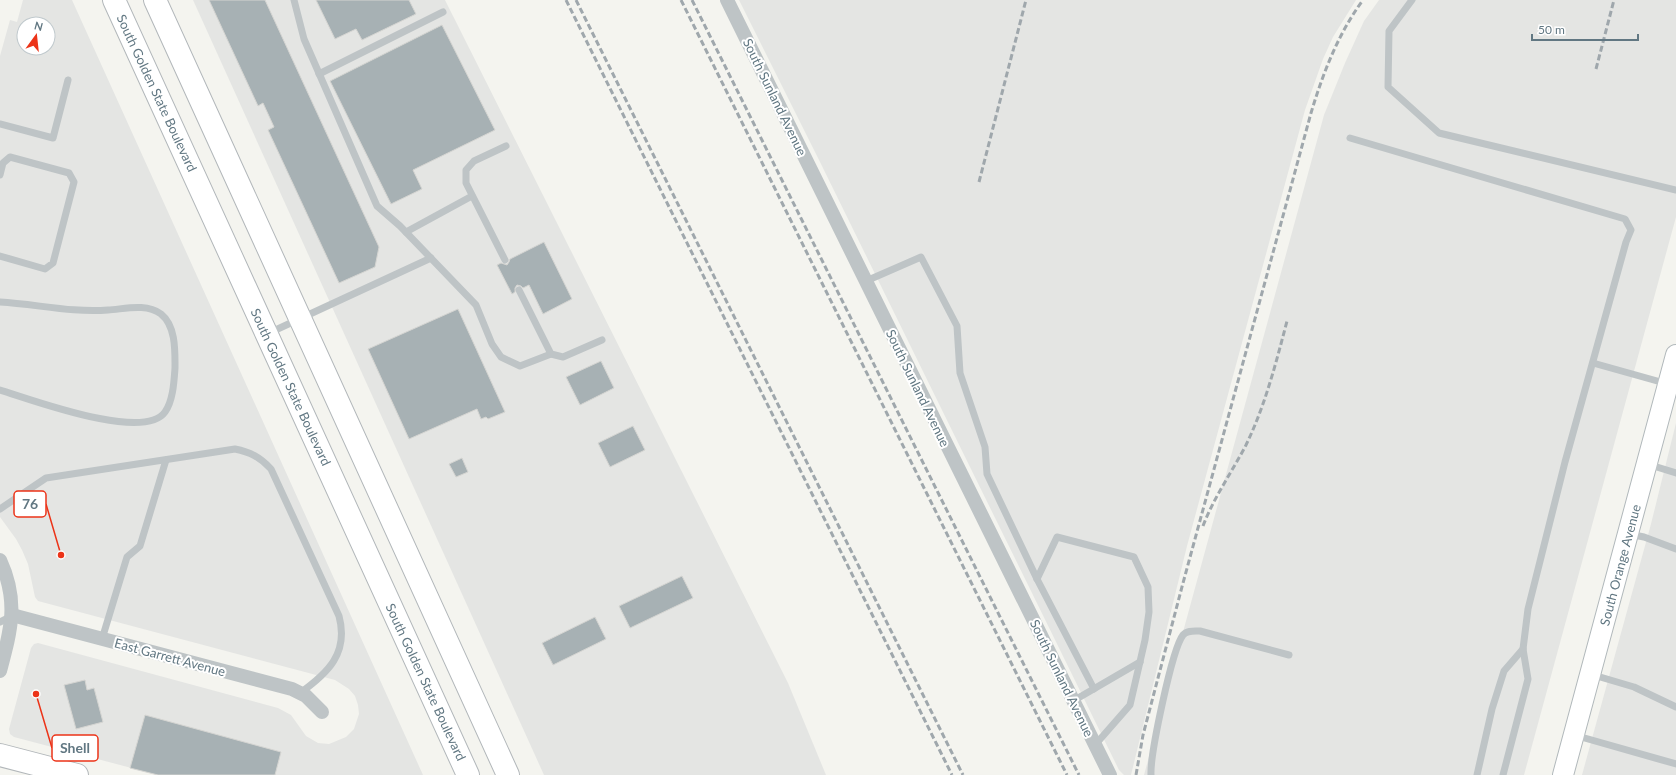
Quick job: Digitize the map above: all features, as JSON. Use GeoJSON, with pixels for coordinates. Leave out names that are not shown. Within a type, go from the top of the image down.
{"type":"FeatureCollection","features":[{"type":"Feature","properties":{"kind":"main road"},"geometry":{"type":"LineString","coordinates":[[109,0],[134,43]]}},
{"type":"Feature","properties":{"kind":"main road","name":"South Golden State Boulevard"},"geometry":{"type":"LineString","coordinates":[[114,0],[468,775]]}},
{"type":"Feature","properties":{"kind":"main road"},"geometry":{"type":"LineString","coordinates":[[156,0],[508,775]]}},
{"type":"Feature","properties":{"kind":"main road"},"geometry":{"type":"LineString","coordinates":[[486,727],[516,775]]}},
{"type":"Feature","properties":{"kind":"main road"},"geometry":{"type":"LineString","coordinates":[[450,736],[461,775]]}},
{"type":"Feature","properties":{"kind":"main road"},"geometry":{"type":"LineString","coordinates":[[0,755],[77,775]]}},
{"type":"Feature","properties":{"kind":"street","name":"South Sunland Avenue"},"geometry":{"type":"LineString","coordinates":[[727,0],[1110,775]]}},
{"type":"Feature","properties":{"kind":"street","name":"South Orange Avenue"},"geometry":{"type":"LineString","coordinates":[[1563,775],[1673,370]]}},
{"type":"Feature","properties":{"kind":"street"},"geometry":{"type":"LineString","coordinates":[[0,560],[9,585],[4,618],[11,628],[0,671]]}},
{"type":"Feature","properties":{"kind":"street","name":"East Garrett Avenue"},"geometry":{"type":"LineString","coordinates":[[4,618],[102,639],[279,686],[300,693],[315,704],[322,712]]}},
{"type":"Feature","properties":{"kind":"lane"},"geometry":{"type":"LineString","coordinates":[[294,0],[304,39],[377,206],[406,232],[476,305],[492,344],[501,357],[520,366],[551,354],[564,357],[602,340]]}},
{"type":"Feature","properties":{"kind":"lane"},"geometry":{"type":"LineString","coordinates":[[1412,0],[1388,31],[1388,87],[1439,133],[1676,190]]}},
{"type":"Feature","properties":{"kind":"lane"},"geometry":{"type":"LineString","coordinates":[[319,74],[443,12]]}},
{"type":"Feature","properties":{"kind":"lane"},"geometry":{"type":"LineString","coordinates":[[0,124],[53,138],[68,80]]}},
{"type":"Feature","properties":{"kind":"lane"},"geometry":{"type":"LineString","coordinates":[[1350,138],[1625,219],[1631,230],[1626,242],[1565,462],[1528,609],[1523,649],[1528,679],[1503,775]]}},
{"type":"Feature","properties":{"kind":"lane"},"geometry":{"type":"LineString","coordinates":[[505,260],[466,183],[466,170],[474,161],[506,146]]}},
{"type":"Feature","properties":{"kind":"lane"},"geometry":{"type":"LineString","coordinates":[[0,175],[1,163],[10,157],[69,172],[74,182],[53,263],[45,269],[0,256]]}},
{"type":"Feature","properties":{"kind":"lane"},"geometry":{"type":"LineString","coordinates":[[406,232],[472,196]]}},
{"type":"Feature","properties":{"kind":"lane"},"geometry":{"type":"LineString","coordinates":[[866,282],[922,256],[957,326],[960,373],[985,446],[986,474],[1037,579],[1094,689]]}},
{"type":"Feature","properties":{"kind":"lane"},"geometry":{"type":"LineString","coordinates":[[267,334],[431,258]]}},
{"type":"Feature","properties":{"kind":"lane"},"geometry":{"type":"LineString","coordinates":[[519,290],[551,354]]}},
{"type":"Feature","properties":{"kind":"lane"},"geometry":{"type":"LineString","coordinates":[[0,302],[26,303],[77,311],[142,307],[161,314],[172,330],[175,357],[174,380],[170,398],[165,412],[155,420],[139,423],[116,422],[94,418],[0,390]]}},
{"type":"Feature","properties":{"kind":"lane"},"geometry":{"type":"LineString","coordinates":[[1593,363],[1673,370]]}},
{"type":"Feature","properties":{"kind":"lane"},"geometry":{"type":"LineString","coordinates":[[0,509],[46,478],[235,449],[246,451],[258,457],[270,469],[342,625],[340,647],[329,668],[318,680],[300,693]]}},
{"type":"Feature","properties":{"kind":"lane"},"geometry":{"type":"LineString","coordinates":[[102,639],[127,557],[140,546],[166,460]]}},
{"type":"Feature","properties":{"kind":"lane"},"geometry":{"type":"LineString","coordinates":[[1647,464],[1676,473]]}},
{"type":"Feature","properties":{"kind":"lane"},"geometry":{"type":"LineString","coordinates":[[1628,534],[1644,537],[1676,549]]}},
{"type":"Feature","properties":{"kind":"lane"},"geometry":{"type":"LineString","coordinates":[[1037,579],[1057,537],[1134,557],[1148,587],[1149,612],[1130,705],[1095,745]]}},
{"type":"Feature","properties":{"kind":"lane"},"geometry":{"type":"LineString","coordinates":[[1151,775],[1154,747],[1164,700],[1175,656],[1185,634],[1191,631],[1200,631],[1289,655]]}},
{"type":"Feature","properties":{"kind":"lane"},"geometry":{"type":"LineString","coordinates":[[1477,775],[1492,709],[1504,671],[1523,649]]}},
{"type":"Feature","properties":{"kind":"lane"},"geometry":{"type":"LineString","coordinates":[[1073,701],[1140,662]]}},
{"type":"Feature","properties":{"kind":"lane"},"geometry":{"type":"LineString","coordinates":[[1590,674],[1634,687],[1676,707]]}},
{"type":"Feature","properties":{"kind":"lane"},"geometry":{"type":"LineString","coordinates":[[1574,735],[1676,764]]}},
{"type":"Feature","properties":{"kind":"shaded area"},"geometry":{"type":"Polygon","coordinates":[[[23,0],[72,0],[423,775],[158,775],[14,737],[10,734],[9,729],[31,648],[34,644],[38,643],[278,708],[291,715],[306,736],[318,743],[329,744],[346,737],[354,729],[359,714],[355,696],[349,689],[335,680],[38,601],[35,597],[28,564],[22,550],[0,517],[0,56],[10,20],[16,22],[16,56],[56,56],[56,16],[19,16],[23,0]]]}},
{"type":"Feature","properties":{"kind":"shaded area"},"geometry":{"type":"Polygon","coordinates":[[[193,0],[445,0],[788,683],[826,775],[544,775],[193,0]]]}},
{"type":"Feature","properties":{"kind":"shaded area"},"geometry":{"type":"Polygon","coordinates":[[[739,0],[1356,0],[1333,37],[1323,59],[1305,110],[1187,546],[1131,775],[1124,775],[1119,770],[739,0]]]}},
{"type":"Feature","properties":{"kind":"shaded area"},"geometry":{"type":"Polygon","coordinates":[[[1379,0],[1676,0],[1676,217],[1524,775],[1144,775],[1324,115],[1364,21],[1379,0]]]}},
{"type":"Feature","properties":{"kind":"shaded area"},"geometry":{"type":"Polygon","coordinates":[[[1676,423],[1676,775],[1582,775],[1651,524],[1676,423]]]}},
{"type":"Feature","properties":{"kind":"building"},"geometry":{"type":"Polygon","coordinates":[[[209,0],[265,0],[379,247],[375,267],[339,283],[268,130],[274,127],[263,103],[258,106],[209,0]]]}},
{"type":"Feature","properties":{"kind":"building"},"geometry":{"type":"Polygon","coordinates":[[[316,0],[409,0],[416,14],[362,40],[356,29],[335,39],[316,0]]]}},
{"type":"Feature","properties":{"kind":"building"},"geometry":{"type":"Polygon","coordinates":[[[442,25],[495,130],[413,170],[422,189],[391,204],[330,81],[442,25]]]}},
{"type":"Feature","properties":{"kind":"building"},"geometry":{"type":"Polygon","coordinates":[[[544,242],[572,299],[543,314],[529,285],[523,288],[517,285],[515,292],[512,294],[497,265],[501,263],[507,265],[510,259],[544,242]]]}},
{"type":"Feature","properties":{"kind":"building"},"geometry":{"type":"Polygon","coordinates":[[[458,309],[505,412],[488,419],[486,417],[481,419],[477,409],[409,439],[368,349],[458,309]]]}},
{"type":"Feature","properties":{"kind":"building"},"geometry":{"type":"Polygon","coordinates":[[[601,361],[614,388],[580,405],[566,377],[601,361]]]}},
{"type":"Feature","properties":{"kind":"building"},"geometry":{"type":"Polygon","coordinates":[[[633,426],[645,450],[610,467],[598,443],[633,426]]]}},
{"type":"Feature","properties":{"kind":"building"},"geometry":{"type":"Polygon","coordinates":[[[462,458],[468,472],[456,477],[449,464],[462,458]]]}},
{"type":"Feature","properties":{"kind":"building"},"geometry":{"type":"Polygon","coordinates":[[[682,576],[693,598],[630,628],[619,606],[682,576]]]}},
{"type":"Feature","properties":{"kind":"building"},"geometry":{"type":"Polygon","coordinates":[[[595,617],[606,639],[553,665],[542,643],[595,617]]]}},
{"type":"Feature","properties":{"kind":"building"},"geometry":{"type":"Polygon","coordinates":[[[85,680],[87,690],[94,688],[103,722],[76,729],[64,685],[85,680]]]}},
{"type":"Feature","properties":{"kind":"building"},"geometry":{"type":"Polygon","coordinates":[[[145,715],[281,752],[275,775],[158,775],[130,768],[145,715]]]}},
{"type":"Feature","properties":{"kind":"railway"},"geometry":{"type":"LineString","coordinates":[[566,0],[952,775]]}},
{"type":"Feature","properties":{"kind":"railway"},"geometry":{"type":"LineString","coordinates":[[576,0],[963,775]]}},
{"type":"Feature","properties":{"kind":"railway"},"geometry":{"type":"LineString","coordinates":[[681,0],[1067,775]]}},
{"type":"Feature","properties":{"kind":"railway"},"geometry":{"type":"LineString","coordinates":[[692,0],[1079,775]]}},
{"type":"Feature","properties":{"kind":"railway"},"geometry":{"type":"LineString","coordinates":[[979,182],[1026,0]]}},
{"type":"Feature","properties":{"kind":"railway"},"geometry":{"type":"LineString","coordinates":[[1136,775],[1143,735],[1183,583],[1311,113],[1332,54],[1346,26],[1363,0]]}},
{"type":"Feature","properties":{"kind":"railway"},"geometry":{"type":"LineString","coordinates":[[1596,69],[1614,0]]}},
{"type":"Feature","properties":{"kind":"railway"},"geometry":{"type":"LineString","coordinates":[[1203,526],[1212,505],[1241,455],[1253,430],[1270,384],[1287,321]]}},
{"type":"Feature","properties":{"kind":"place","name":"76"},"geometry":{"type":"Point","coordinates":[61,555]}},
{"type":"Feature","properties":{"kind":"place","name":"Shell"},"geometry":{"type":"Point","coordinates":[36,694]}}]}
